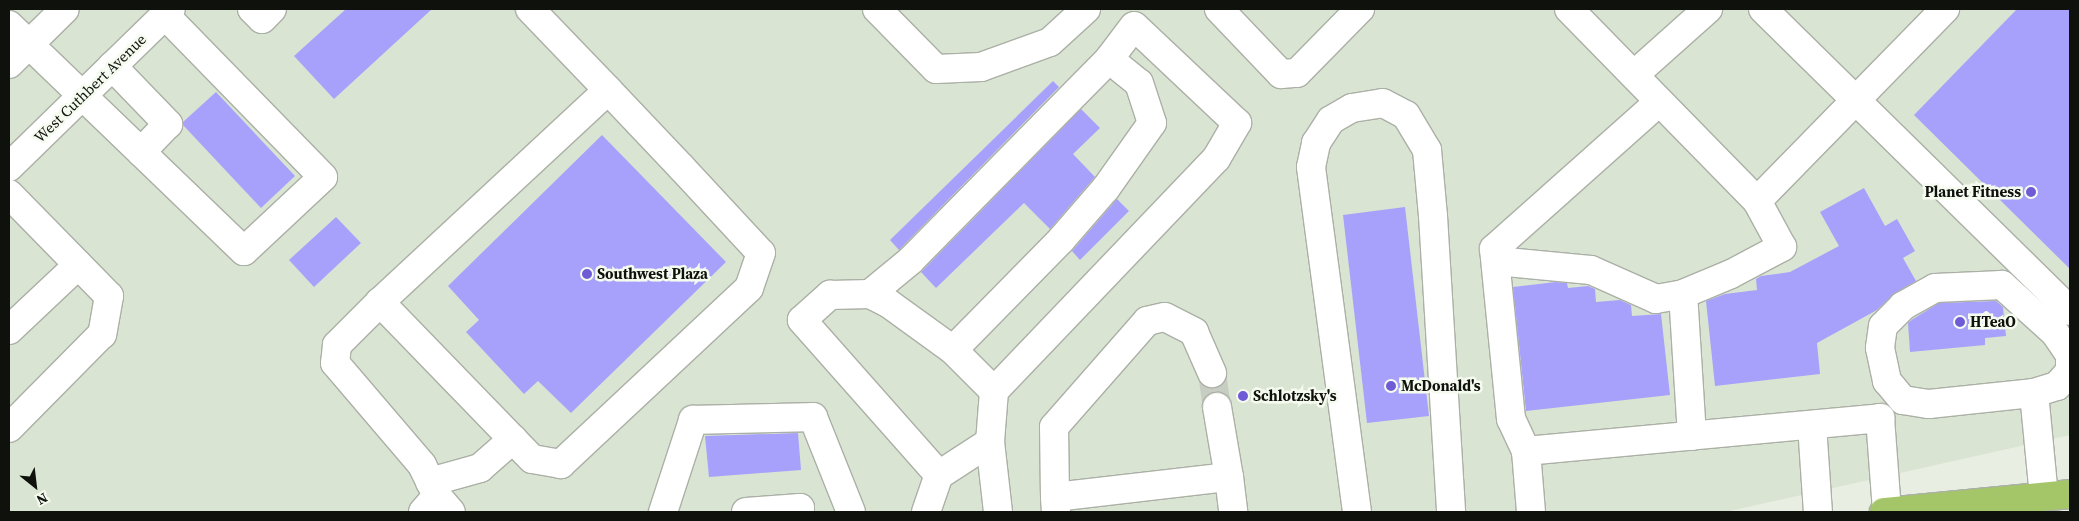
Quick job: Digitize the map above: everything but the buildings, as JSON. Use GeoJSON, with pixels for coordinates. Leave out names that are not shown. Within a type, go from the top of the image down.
{"type":"FeatureCollection","features":[{"type":"Feature","properties":{"kind":"main road"},"geometry":{"type":"LineString","coordinates":[[1886,512],[1973,507],[2070,494]]}},
{"type":"Feature","properties":{"kind":"street"},"geometry":{"type":"LineString","coordinates":[[9,64],[65,9]]}},
{"type":"Feature","properties":{"kind":"street"},"geometry":{"type":"LineString","coordinates":[[252,9],[262,19],[272,9]]}},
{"type":"Feature","properties":{"kind":"street"},"geometry":{"type":"LineString","coordinates":[[380,302],[532,459],[560,464],[750,288],[761,253],[530,9]]}},
{"type":"Feature","properties":{"kind":"street"},"geometry":{"type":"LineString","coordinates":[[877,9],[936,70],[981,67],[1050,42],[1086,9]]}},
{"type":"Feature","properties":{"kind":"street"},"geometry":{"type":"LineString","coordinates":[[1219,9],[1281,74],[1297,73],[1360,9]]}},
{"type":"Feature","properties":{"kind":"street"},"geometry":{"type":"LineString","coordinates":[[1496,261],[1591,270],[1656,299],[1682,294],[1731,274],[1782,247],[1757,201],[1635,74],[1569,9]]}},
{"type":"Feature","properties":{"kind":"street"},"geometry":{"type":"LineString","coordinates":[[1635,74],[1708,9]]}},
{"type":"Feature","properties":{"kind":"street"},"geometry":{"type":"LineString","coordinates":[[1763,9],[1854,101],[2070,311]]}},
{"type":"Feature","properties":{"kind":"street"},"geometry":{"type":"LineString","coordinates":[[1757,201],[1946,9]]}},
{"type":"Feature","properties":{"kind":"street"},"geometry":{"type":"LineString","coordinates":[[9,25],[244,251],[323,177],[168,12]]}},
{"type":"Feature","properties":{"kind":"street","name":"West Cuthbert Avenue"},"geometry":{"type":"LineString","coordinates":[[9,166],[168,12]]}},
{"type":"Feature","properties":{"kind":"street"},"geometry":{"type":"LineString","coordinates":[[870,294],[910,261],[1109,58],[1134,26],[1237,123],[1216,160],[994,391],[990,442],[998,512]]}},
{"type":"Feature","properties":{"kind":"street"},"geometry":{"type":"LineString","coordinates":[[953,350],[1061,240],[1106,188],[1152,123],[1139,83],[1109,58]]}},
{"type":"Feature","properties":{"kind":"street"},"geometry":{"type":"LineString","coordinates":[[112,66],[168,124],[141,152]]}},
{"type":"Feature","properties":{"kind":"street"},"geometry":{"type":"LineString","coordinates":[[513,440],[480,468],[435,501],[422,465],[335,362],[337,344],[608,90]]}},
{"type":"Feature","properties":{"kind":"street"},"geometry":{"type":"LineString","coordinates":[[1531,512],[1526,451],[1511,419],[1494,249],[1660,102]]}},
{"type":"Feature","properties":{"kind":"street"},"geometry":{"type":"LineString","coordinates":[[1357,512],[1311,167],[1316,143],[1331,120],[1352,108],[1382,103],[1406,115],[1427,150],[1433,216],[1451,512]]}},
{"type":"Feature","properties":{"kind":"street"},"geometry":{"type":"LineString","coordinates":[[9,194],[108,296],[102,334],[9,428]]}},
{"type":"Feature","properties":{"kind":"street"},"geometry":{"type":"LineString","coordinates":[[9,330],[78,265]]}},
{"type":"Feature","properties":{"kind":"street"},"geometry":{"type":"LineString","coordinates":[[2002,284],[2055,333],[2070,355],[2070,371],[2057,386],[2034,393],[1929,404],[1903,400],[1887,381],[1880,348],[1883,326],[1904,306],[1934,288],[2002,284]]}},
{"type":"Feature","properties":{"kind":"street"},"geometry":{"type":"LineString","coordinates":[[940,475],[802,320],[830,296],[870,294],[888,304],[953,350],[994,391]]}},
{"type":"Feature","properties":{"kind":"street"},"geometry":{"type":"LineString","coordinates":[[1682,294],[1692,436]]}},
{"type":"Feature","properties":{"kind":"street"},"geometry":{"type":"LineString","coordinates":[[1212,373],[1194,332],[1165,317],[1147,322],[1054,427],[1055,505],[1229,477]]}},
{"type":"Feature","properties":{"kind":"street"},"geometry":{"type":"LineString","coordinates":[[2034,393],[2044,496]]}},
{"type":"Feature","properties":{"kind":"street"},"geometry":{"type":"LineString","coordinates":[[1218,407],[1233,512]]}},
{"type":"Feature","properties":{"kind":"street"},"geometry":{"type":"LineString","coordinates":[[663,512],[693,420],[813,417],[851,512]]}},
{"type":"Feature","properties":{"kind":"street"},"geometry":{"type":"LineString","coordinates":[[1526,451],[1880,418],[1886,512]]}},
{"type":"Feature","properties":{"kind":"street"},"geometry":{"type":"LineString","coordinates":[[1812,425],[1818,512]]}},
{"type":"Feature","properties":{"kind":"street"},"geometry":{"type":"LineString","coordinates":[[926,512],[940,475],[990,442]]}},
{"type":"Feature","properties":{"kind":"street"},"geometry":{"type":"LineString","coordinates":[[746,512],[800,508],[800,512]]}},
{"type":"Feature","properties":{"kind":"shaded area"},"geometry":{"type":"Polygon","coordinates":[[[9,9],[2070,9],[2070,435],[1725,512],[9,512],[9,9]]]}},
{"type":"Feature","properties":{"kind":"tunnel"},"geometry":{"type":"LineString","coordinates":[[1212,373],[1217,407]]}},
{"type":"Feature","properties":{"kind":"place","name":"Planet Fitness"},"geometry":{"type":"Point","coordinates":[2031,192]}},
{"type":"Feature","properties":{"kind":"place","name":"Southwest Plaza"},"geometry":{"type":"Point","coordinates":[587,274]}},
{"type":"Feature","properties":{"kind":"place","name":"HTeaO"},"geometry":{"type":"Point","coordinates":[1960,322]}},
{"type":"Feature","properties":{"kind":"place","name":"McDonald's"},"geometry":{"type":"Point","coordinates":[1391,386]}},
{"type":"Feature","properties":{"kind":"place","name":"Schlotzsky's"},"geometry":{"type":"Point","coordinates":[1243,396]}}]}
